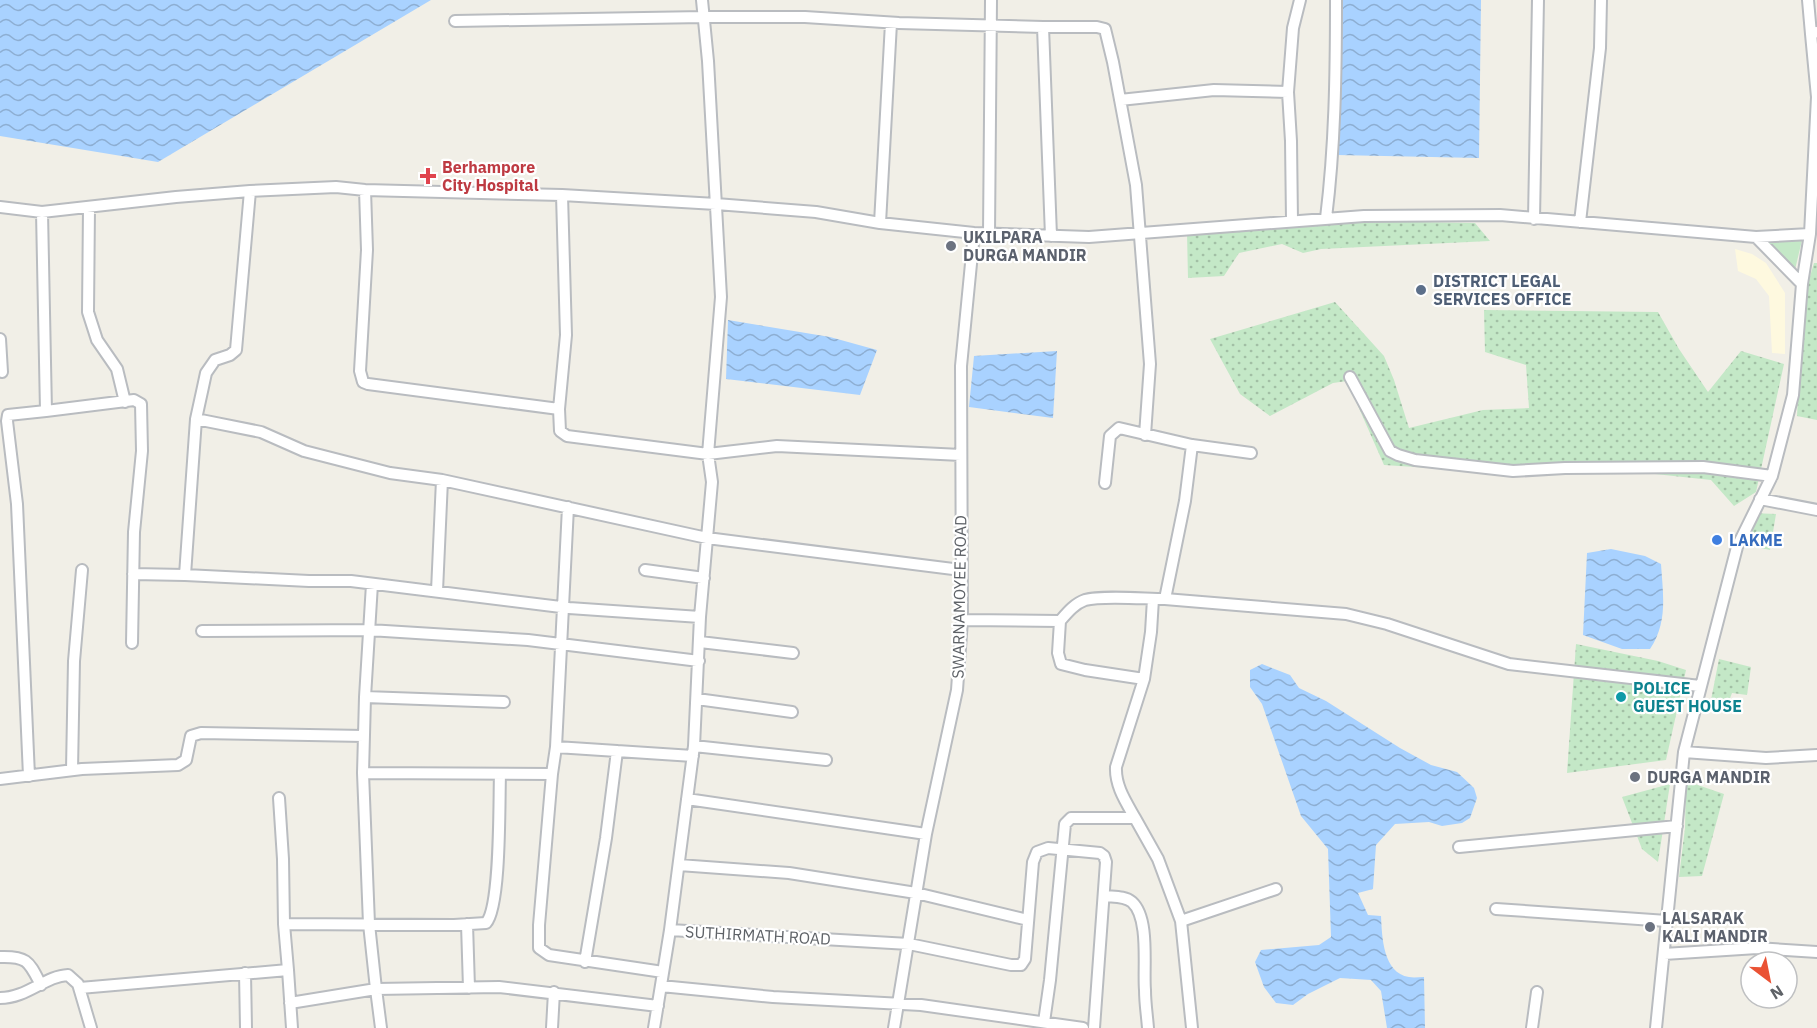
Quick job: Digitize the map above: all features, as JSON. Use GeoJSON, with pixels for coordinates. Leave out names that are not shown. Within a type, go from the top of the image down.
{"type":"FeatureCollection","features":[{"type":"Feature","properties":{"kind":"street"},"geometry":{"type":"LineString","coordinates":[[670,930],[693,751],[700,617],[712,482],[708,454],[721,297],[702,0]]}},
{"type":"Feature","properties":{"kind":"street"},"geometry":{"type":"LineString","coordinates":[[989,233],[991,0]]}},
{"type":"Feature","properties":{"kind":"street"},"geometry":{"type":"LineString","coordinates":[[1292,221],[1292,141],[1288,92],[1293,28],[1300,0]]}},
{"type":"Feature","properties":{"kind":"street"},"geometry":{"type":"LineString","coordinates":[[1326,218],[1336,93],[1336,0]]}},
{"type":"Feature","properties":{"kind":"street"},"geometry":{"type":"LineString","coordinates":[[1534,219],[1538,0]]}},
{"type":"Feature","properties":{"kind":"street"},"geometry":{"type":"LineString","coordinates":[[1580,222],[1600,48],[1601,0]]}},
{"type":"Feature","properties":{"kind":"street"},"geometry":{"type":"LineString","coordinates":[[1656,1028],[1684,753],[1737,547],[1772,476],[1793,395],[1802,284],[1812,258],[1810,234],[1817,97],[1812,8]]}},
{"type":"Feature","properties":{"kind":"street"},"geometry":{"type":"LineString","coordinates":[[455,21],[805,17],[891,23],[1105,29],[1136,185],[1150,364],[1145,435]]}},
{"type":"Feature","properties":{"kind":"street"},"geometry":{"type":"LineString","coordinates":[[880,223],[891,23]]}},
{"type":"Feature","properties":{"kind":"street"},"geometry":{"type":"LineString","coordinates":[[1043,27],[1051,236]]}},
{"type":"Feature","properties":{"kind":"street"},"geometry":{"type":"LineString","coordinates":[[1120,99],[1214,90],[1288,92]]}},
{"type":"Feature","properties":{"kind":"street"},"geometry":{"type":"LineString","coordinates":[[0,207],[42,212],[176,197],[336,187],[365,190],[562,195],[716,204],[816,212],[880,223],[974,233],[1051,236],[1089,237],[1364,216],[1500,215],[1756,237],[1810,234]]}},
{"type":"Feature","properties":{"kind":"street"},"geometry":{"type":"LineString","coordinates":[[365,190],[367,250],[360,371],[363,382],[385,387],[559,409]]}},
{"type":"Feature","properties":{"kind":"street"},"geometry":{"type":"LineString","coordinates":[[185,574],[196,418],[206,373],[215,360],[230,355],[236,350],[250,191]]}},
{"type":"Feature","properties":{"kind":"street"},"geometry":{"type":"LineString","coordinates":[[562,195],[566,335],[559,409],[560,431],[567,436],[708,454],[777,446],[961,456]]}},
{"type":"Feature","properties":{"kind":"street"},"geometry":{"type":"LineString","coordinates":[[89,208],[88,312],[97,340],[117,369],[125,402]]}},
{"type":"Feature","properties":{"kind":"street"},"geometry":{"type":"LineString","coordinates":[[42,212],[46,411]]}},
{"type":"Feature","properties":{"kind":"street","name":"SWARNAMOYEE ROAD"},"geometry":{"type":"LineString","coordinates":[[894,1028],[926,834],[957,690],[962,620],[961,366],[974,233]]}},
{"type":"Feature","properties":{"kind":"street"},"geometry":{"type":"LineString","coordinates":[[1756,237],[1802,284]]}},
{"type":"Feature","properties":{"kind":"street"},"geometry":{"type":"LineString","coordinates":[[0,339],[2,372]]}},
{"type":"Feature","properties":{"kind":"street"},"geometry":{"type":"LineString","coordinates":[[1350,377],[1390,451],[1415,460],[1513,471],[1565,468],[1703,467],[1772,476]]}},
{"type":"Feature","properties":{"kind":"street"},"geometry":{"type":"LineString","coordinates":[[29,776],[17,504],[8,415],[137,401],[142,410],[142,451],[135,505],[132,643]]}},
{"type":"Feature","properties":{"kind":"street"},"geometry":{"type":"LineString","coordinates":[[196,418],[261,432],[304,451],[390,473],[442,480],[707,538],[961,570]]}},
{"type":"Feature","properties":{"kind":"street"},"geometry":{"type":"LineString","coordinates":[[1105,483],[1110,436],[1119,428],[1192,446],[1251,453]]}},
{"type":"Feature","properties":{"kind":"street"},"geometry":{"type":"LineString","coordinates":[[1165,599],[1185,501],[1192,446]]}},
{"type":"Feature","properties":{"kind":"street"},"geometry":{"type":"LineString","coordinates":[[437,591],[442,480]]}},
{"type":"Feature","properties":{"kind":"street"},"geometry":{"type":"LineString","coordinates":[[1760,499],[1817,510]]}},
{"type":"Feature","properties":{"kind":"street"},"geometry":{"type":"LineString","coordinates":[[568,507],[556,747],[538,943],[542,952],[549,955],[663,972]]}},
{"type":"Feature","properties":{"kind":"street"},"geometry":{"type":"LineString","coordinates":[[72,770],[74,661],[82,570]]}},
{"type":"Feature","properties":{"kind":"street"},"geometry":{"type":"LineString","coordinates":[[645,570],[704,578]]}},
{"type":"Feature","properties":{"kind":"street"},"geometry":{"type":"LineString","coordinates":[[133,574],[185,574],[309,581],[351,580],[563,607],[700,617]]}},
{"type":"Feature","properties":{"kind":"street"},"geometry":{"type":"LineString","coordinates":[[372,584],[364,697],[363,772],[369,924],[381,1028]]}},
{"type":"Feature","properties":{"kind":"street"},"geometry":{"type":"LineString","coordinates":[[1153,599],[1144,679],[1116,767],[1116,774],[1121,792],[1158,859],[1181,921],[1192,1028]]}},
{"type":"Feature","properties":{"kind":"street"},"geometry":{"type":"LineString","coordinates":[[1144,679],[1061,664],[1058,653],[1060,621],[1071,608],[1084,601],[1153,599],[1346,614],[1387,624],[1509,664],[1700,686]]}},
{"type":"Feature","properties":{"kind":"street"},"geometry":{"type":"LineString","coordinates":[[962,620],[1060,621]]}},
{"type":"Feature","properties":{"kind":"street"},"geometry":{"type":"LineString","coordinates":[[202,631],[369,630],[528,640],[699,661]]}},
{"type":"Feature","properties":{"kind":"street"},"geometry":{"type":"LineString","coordinates":[[700,642],[793,653]]}},
{"type":"Feature","properties":{"kind":"street"},"geometry":{"type":"LineString","coordinates":[[364,697],[504,702]]}},
{"type":"Feature","properties":{"kind":"street"},"geometry":{"type":"LineString","coordinates":[[697,699],[792,712]]}},
{"type":"Feature","properties":{"kind":"street"},"geometry":{"type":"LineString","coordinates":[[0,779],[72,770],[178,765],[186,760],[191,736],[201,733],[364,736]]}},
{"type":"Feature","properties":{"kind":"street"},"geometry":{"type":"LineString","coordinates":[[556,747],[617,751],[693,751],[826,760]]}},
{"type":"Feature","properties":{"kind":"street"},"geometry":{"type":"LineString","coordinates":[[585,962],[606,838],[617,751]]}},
{"type":"Feature","properties":{"kind":"street"},"geometry":{"type":"LineString","coordinates":[[1684,753],[1766,758],[1817,755]]}},
{"type":"Feature","properties":{"kind":"street"},"geometry":{"type":"LineString","coordinates":[[363,772],[552,774]]}},
{"type":"Feature","properties":{"kind":"street"},"geometry":{"type":"LineString","coordinates":[[284,924],[486,923],[491,918],[496,885],[500,774]]}},
{"type":"Feature","properties":{"kind":"street"},"geometry":{"type":"LineString","coordinates":[[279,798],[284,924],[292,1028]]}},
{"type":"Feature","properties":{"kind":"street"},"geometry":{"type":"LineString","coordinates":[[687,800],[926,834]]}},
{"type":"Feature","properties":{"kind":"street"},"geometry":{"type":"LineString","coordinates":[[1044,1022],[1065,824],[1071,818],[1135,818]]}},
{"type":"Feature","properties":{"kind":"street"},"geometry":{"type":"LineString","coordinates":[[1459,847],[1677,825]]}},
{"type":"Feature","properties":{"kind":"street"},"geometry":{"type":"LineString","coordinates":[[680,865],[789,873],[916,893],[1028,920],[1035,855],[1045,848],[1094,852],[1104,856],[1107,867],[1094,1028]]}},
{"type":"Feature","properties":{"kind":"street"},"geometry":{"type":"LineString","coordinates":[[1181,921],[1276,889]]}},
{"type":"Feature","properties":{"kind":"street"},"geometry":{"type":"LineString","coordinates":[[1105,896],[1123,897],[1132,902],[1138,911],[1143,930],[1148,1028]]}},
{"type":"Feature","properties":{"kind":"street"},"geometry":{"type":"LineString","coordinates":[[1496,909],[1667,921]]}},
{"type":"Feature","properties":{"kind":"street","name":"SUTHIRMATH ROAD"},"geometry":{"type":"LineString","coordinates":[[654,1028],[670,930],[909,944],[1017,966],[1021,965],[1025,959],[1028,920]]}},
{"type":"Feature","properties":{"kind":"street"},"geometry":{"type":"LineString","coordinates":[[467,924],[470,988]]}},
{"type":"Feature","properties":{"kind":"street"},"geometry":{"type":"LineString","coordinates":[[1664,954],[1757,948],[1817,952]]}},
{"type":"Feature","properties":{"kind":"street"},"geometry":{"type":"LineString","coordinates":[[0,957],[20,957],[27,961],[41,985]]}},
{"type":"Feature","properties":{"kind":"street"},"geometry":{"type":"LineString","coordinates":[[80,988],[288,970]]}},
{"type":"Feature","properties":{"kind":"street"},"geometry":{"type":"LineString","coordinates":[[245,973],[246,1028]]}},
{"type":"Feature","properties":{"kind":"street"},"geometry":{"type":"LineString","coordinates":[[0,998],[24,993],[60,976],[68,975],[75,979],[80,988],[91,1028]]}},
{"type":"Feature","properties":{"kind":"street"},"geometry":{"type":"LineString","coordinates":[[661,986],[773,997],[921,1005],[1083,1028]]}},
{"type":"Feature","properties":{"kind":"street"},"geometry":{"type":"LineString","coordinates":[[290,1003],[376,989],[499,987],[658,1006]]}},
{"type":"Feature","properties":{"kind":"street"},"geometry":{"type":"LineString","coordinates":[[552,1028],[554,992]]}},
{"type":"Feature","properties":{"kind":"street"},"geometry":{"type":"LineString","coordinates":[[1532,1028],[1537,992]]}},
{"type":"Feature","properties":{"kind":"shaded area"},"geometry":{"type":"Polygon","coordinates":[[[1735,249],[1752,254],[1766,263],[1785,293],[1785,354],[1772,353],[1769,296],[1756,279],[1738,271],[1735,249]]]}},
{"type":"Feature","properties":{"kind":"green space"},"geometry":{"type":"Polygon","coordinates":[[[1364,221],[1475,223],[1490,241],[1321,249],[1303,253],[1282,244],[1239,253],[1224,276],[1188,278],[1187,233],[1364,221]]]}},
{"type":"Feature","properties":{"kind":"green space"},"geometry":{"type":"Polygon","coordinates":[[[1803,236],[1793,278],[1762,239],[1803,236]]]}},
{"type":"Feature","properties":{"kind":"green space"},"geometry":{"type":"Polygon","coordinates":[[[1814,263],[1817,263],[1817,420],[1797,416],[1803,300],[1814,263]]]}},
{"type":"Feature","properties":{"kind":"green space"},"geometry":{"type":"Polygon","coordinates":[[[1335,302],[1384,356],[1409,428],[1483,410],[1529,408],[1526,365],[1485,352],[1484,310],[1658,312],[1679,349],[1708,392],[1741,351],[1784,364],[1756,492],[1734,506],[1711,480],[1627,471],[1536,475],[1384,465],[1347,381],[1333,383],[1270,416],[1240,394],[1210,339],[1335,302]]]}},
{"type":"Feature","properties":{"kind":"green space"},"geometry":{"type":"Polygon","coordinates":[[[1751,513],[1776,514],[1770,550],[1743,544],[1751,513]]]}},
{"type":"Feature","properties":{"kind":"green space"},"geometry":{"type":"Polygon","coordinates":[[[1576,644],[1658,661],[1686,670],[1666,760],[1567,773],[1576,644]]]}},
{"type":"Feature","properties":{"kind":"green space"},"geometry":{"type":"Polygon","coordinates":[[[1719,659],[1751,667],[1747,695],[1732,693],[1729,701],[1711,700],[1719,659]]]}},
{"type":"Feature","properties":{"kind":"green space"},"geometry":{"type":"Polygon","coordinates":[[[1686,781],[1724,794],[1702,876],[1679,877],[1685,828],[1686,781]]]}},
{"type":"Feature","properties":{"kind":"green space"},"geometry":{"type":"Polygon","coordinates":[[[1670,784],[1658,862],[1642,849],[1622,797],[1670,784]]]}},
{"type":"Feature","properties":{"kind":"water"},"geometry":{"type":"Polygon","coordinates":[[[0,0],[431,0],[158,162],[0,136],[0,0]]]}},
{"type":"Feature","properties":{"kind":"water"},"geometry":{"type":"Polygon","coordinates":[[[1335,0],[1481,0],[1479,158],[1337,155],[1335,0]]]}},
{"type":"Feature","properties":{"kind":"water"},"geometry":{"type":"Polygon","coordinates":[[[728,320],[830,337],[877,350],[860,395],[726,379],[728,320]]]}},
{"type":"Feature","properties":{"kind":"water"},"geometry":{"type":"Polygon","coordinates":[[[1057,351],[1053,418],[969,407],[974,356],[1057,351]]]}},
{"type":"Feature","properties":{"kind":"water"},"geometry":{"type":"Polygon","coordinates":[[[1611,549],[1645,556],[1661,564],[1662,618],[1660,629],[1650,649],[1622,649],[1583,635],[1587,553],[1611,549]]]}},
{"type":"Feature","properties":{"kind":"water"},"geometry":{"type":"Polygon","coordinates":[[[1262,664],[1290,675],[1299,688],[1326,701],[1400,748],[1431,765],[1457,772],[1474,788],[1477,798],[1470,818],[1462,823],[1442,826],[1429,822],[1395,824],[1376,845],[1373,889],[1358,893],[1368,915],[1381,916],[1383,943],[1394,969],[1409,977],[1424,977],[1425,1028],[1387,1028],[1381,991],[1371,980],[1340,978],[1308,994],[1293,1005],[1276,1003],[1264,987],[1255,962],[1261,950],[1319,945],[1331,937],[1328,849],[1301,816],[1262,704],[1250,687],[1250,670],[1262,664]]]}},
{"type":"Feature","properties":{"kind":"place","name":"Berhampore City Hospital"},"geometry":{"type":"Point","coordinates":[428,176]}},
{"type":"Feature","properties":{"kind":"place","name":"UKILPARA DURGA MANDIR"},"geometry":{"type":"Point","coordinates":[951,246]}},
{"type":"Feature","properties":{"kind":"place","name":"DISTRICT LEGAL SERVICES OFFICE"},"geometry":{"type":"Point","coordinates":[1421,290]}},
{"type":"Feature","properties":{"kind":"place","name":"LAKME"},"geometry":{"type":"Point","coordinates":[1717,540]}},
{"type":"Feature","properties":{"kind":"place","name":"POLICE GUEST HOUSE"},"geometry":{"type":"Point","coordinates":[1621,697]}},
{"type":"Feature","properties":{"kind":"place","name":"DURGA MANDIR"},"geometry":{"type":"Point","coordinates":[1635,777]}},
{"type":"Feature","properties":{"kind":"place","name":"LALSARAK KALI MANDIR"},"geometry":{"type":"Point","coordinates":[1650,927]}}]}
